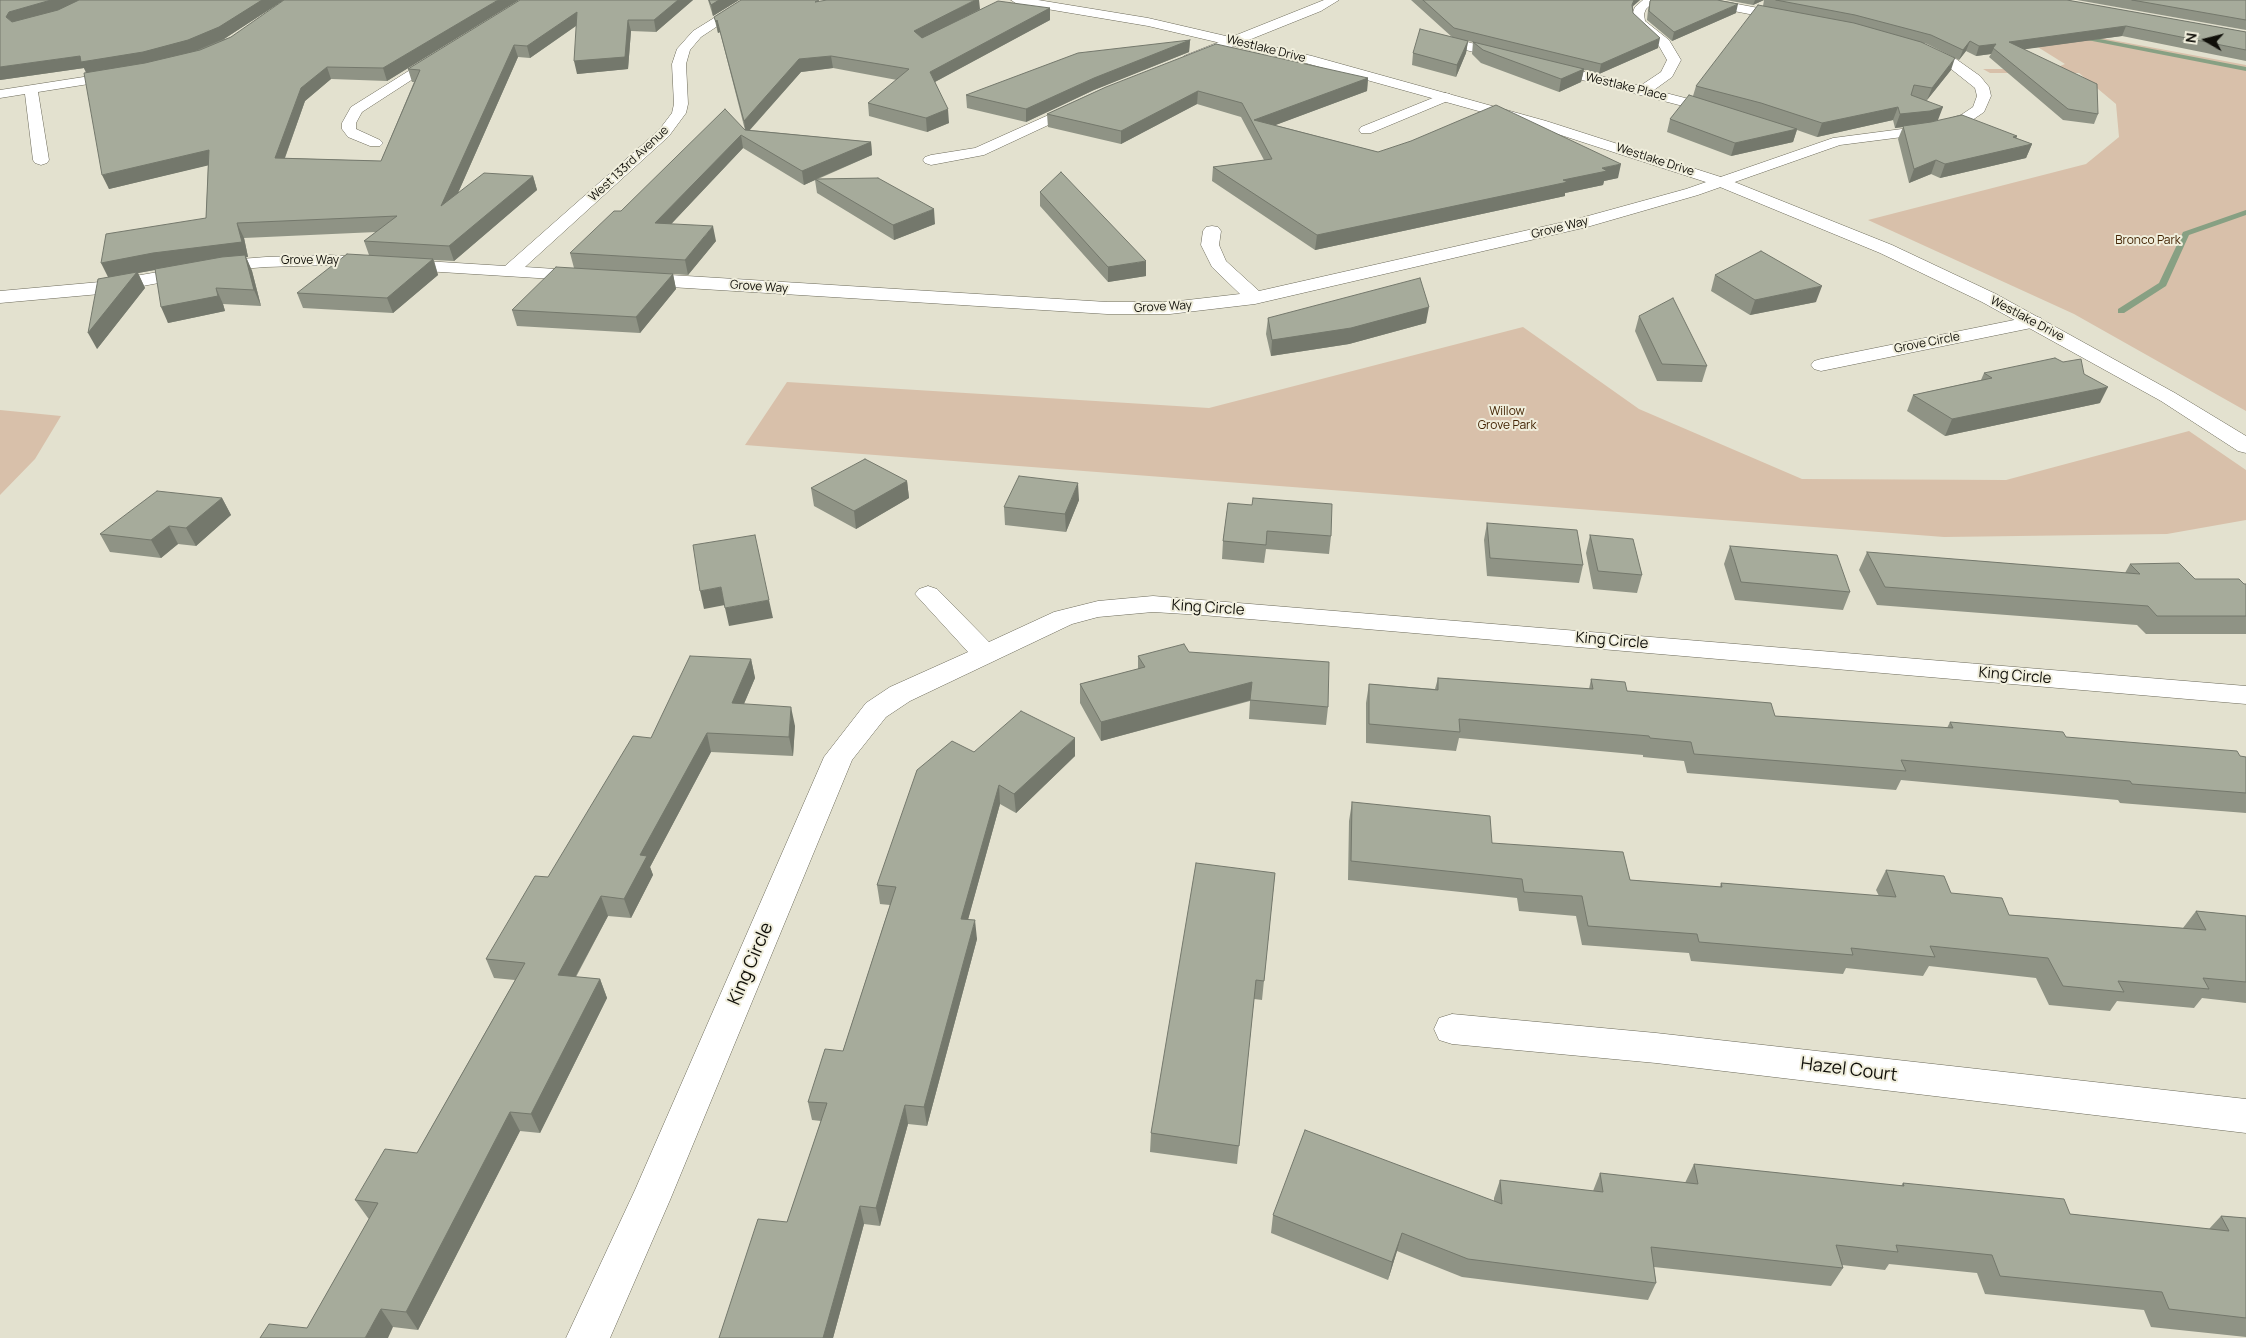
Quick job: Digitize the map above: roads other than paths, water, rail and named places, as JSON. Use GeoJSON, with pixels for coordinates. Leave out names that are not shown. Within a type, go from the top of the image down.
{"type":"FeatureCollection","features":[{"type":"Feature","properties":{"kind":"street","name":"West 133rd Avenue"},"geometry":{"type":"LineString","coordinates":[[510,272],[664,133],[679,113],[681,104],[679,64],[684,49],[698,34],[751,0]]}},
{"type":"Feature","properties":{"kind":"street","name":"Westlake Drive"},"geometry":{"type":"LineString","coordinates":[[1017,0],[1108,14],[1235,41],[1445,97],[1577,135],[1721,182],[1886,249],[1950,279],[2034,322],[2160,392],[2246,446]]}},
{"type":"Feature","properties":{"kind":"street"},"geometry":{"type":"LineString","coordinates":[[1172,66],[1333,0]]}},
{"type":"Feature","properties":{"kind":"street"},"geometry":{"type":"LineString","coordinates":[[1643,91],[1668,74],[1674,60],[1664,42],[1639,22],[1638,14],[1641,7],[1650,0]]}},
{"type":"Feature","properties":{"kind":"street"},"geometry":{"type":"LineString","coordinates":[[1698,0],[1804,20]]}},
{"type":"Feature","properties":{"kind":"street","name":"Westlake Place"},"geometry":{"type":"LineString","coordinates":[[1424,36],[1734,116]]}},
{"type":"Feature","properties":{"kind":"street","name":"Grove Way"},"geometry":{"type":"LineString","coordinates":[[620,278],[1114,308],[1170,308],[1255,298],[1581,223],[1692,192],[1825,146],[1865,137],[1926,130],[1966,118],[1979,109],[1984,96],[1982,87],[1976,79],[1951,62],[1906,44]]}},
{"type":"Feature","properties":{"kind":"street"},"geometry":{"type":"LineString","coordinates":[[375,143],[353,134],[349,129],[349,123],[356,110],[368,100],[458,45]]}},
{"type":"Feature","properties":{"kind":"street"},"geometry":{"type":"LineString","coordinates":[[0,94],[133,73]]}},
{"type":"Feature","properties":{"kind":"street"},"geometry":{"type":"LineString","coordinates":[[31,90],[41,160]]}},
{"type":"Feature","properties":{"kind":"street"},"geometry":{"type":"LineString","coordinates":[[1366,130],[1445,97]]}},
{"type":"Feature","properties":{"kind":"street"},"geometry":{"type":"LineString","coordinates":[[931,160],[979,152],[1091,99]]}},
{"type":"Feature","properties":{"kind":"street"},"geometry":{"type":"LineString","coordinates":[[1807,140],[1825,146]]}},
{"type":"Feature","properties":{"kind":"street"},"geometry":{"type":"LineString","coordinates":[[1212,231],[1210,245],[1218,262],[1255,298]]}},
{"type":"Feature","properties":{"kind":"street","name":"Grove Way"},"geometry":{"type":"LineString","coordinates":[[0,297],[100,288],[228,265],[266,262],[328,260],[600,277]]}},
{"type":"Feature","properties":{"kind":"street","name":"Grove Circle"},"geometry":{"type":"LineString","coordinates":[[1821,365],[2034,322]]}},
{"type":"Feature","properties":{"kind":"street"},"geometry":{"type":"LineString","coordinates":[[928,594],[986,655]]}},
{"type":"Feature","properties":{"kind":"street","name":"King Circle"},"geometry":{"type":"LineString","coordinates":[[588,1338],[650,1200],[839,757],[876,710],[900,694],[1063,618],[1098,609],[1153,604],[1202,607],[2246,695]]}},
{"type":"Feature","properties":{"kind":"street","name":"Hazel Court"},"geometry":{"type":"LineString","coordinates":[[1452,1029],[1656,1048],[2246,1116]]}},
{"type":"Feature","properties":{"kind":"waterway"},"geometry":{"type":"LineString","coordinates":[[2079,37],[2246,69]]}},
{"type":"Feature","properties":{"kind":"waterway"},"geometry":{"type":"LineString","coordinates":[[2121,311],[2163,284],[2186,234],[2246,212]]}},
{"type":"Feature","properties":{"kind":"park label","name":"Bronco Park"},"geometry":{"type":"Point","coordinates":[2148,241]}},
{"type":"Feature","properties":{"kind":"park label","name":"Willow Grove Park"},"geometry":{"type":"Point","coordinates":[1507,419]}}]}
